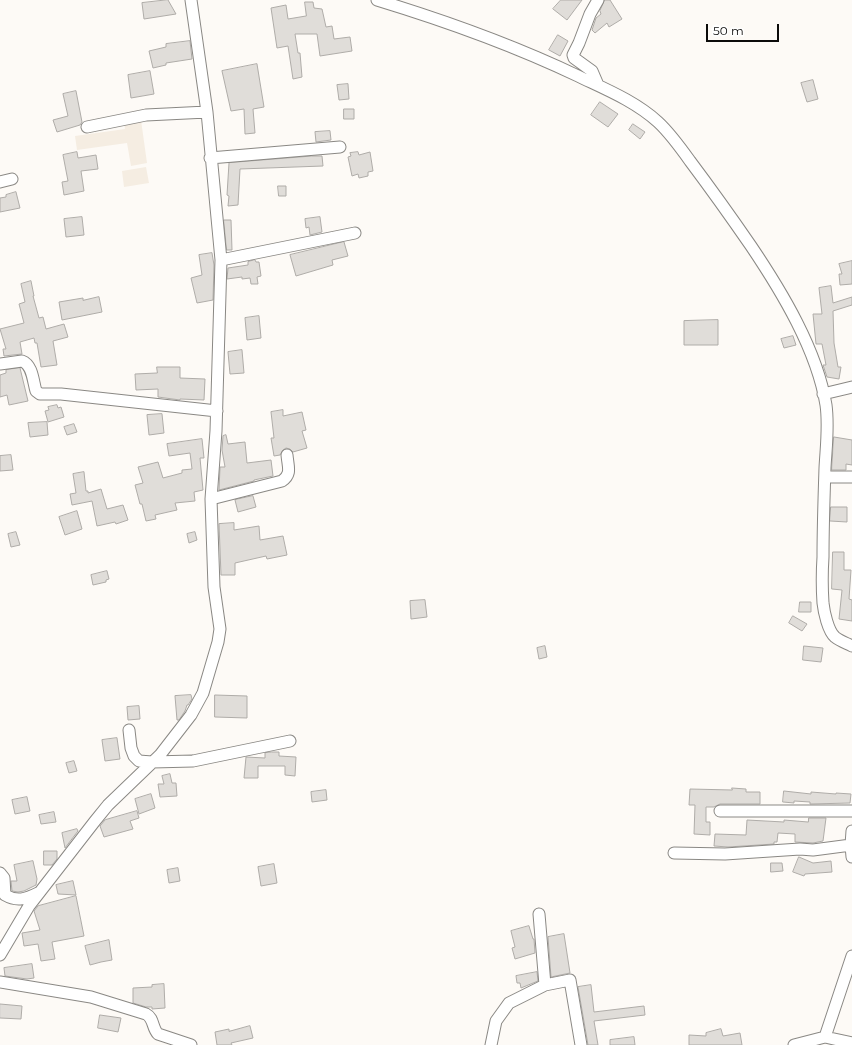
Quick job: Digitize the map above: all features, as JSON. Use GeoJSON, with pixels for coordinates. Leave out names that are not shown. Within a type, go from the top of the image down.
{"type":"FeatureCollection","features":[{"type":"Feature","properties":{"kind":"street"},"geometry":{"type":"LineString","coordinates":[[0,954],[38,893],[108,805],[169,745],[192,715],[203,693],[218,642],[220,629],[214,587],[211,499],[216,411],[221,260],[210,158],[207,112],[191,0]]}},
{"type":"Feature","properties":{"kind":"street"},"geometry":{"type":"LineString","coordinates":[[377,0],[461,27],[514,47],[598,85],[636,106],[658,122],[668,131],[702,177],[760,260],[795,317],[812,356],[820,380],[827,415],[822,570],[823,609],[832,634],[836,638],[852,646]]}},
{"type":"Feature","properties":{"kind":"street"},"geometry":{"type":"LineString","coordinates":[[598,0],[590,14],[573,55],[574,58],[592,71],[598,85]]}},
{"type":"Feature","properties":{"kind":"street"},"geometry":{"type":"LineString","coordinates":[[87,126],[146,115],[207,112]]}},
{"type":"Feature","properties":{"kind":"street"},"geometry":{"type":"LineString","coordinates":[[210,158],[340,147]]}},
{"type":"Feature","properties":{"kind":"street"},"geometry":{"type":"LineString","coordinates":[[0,182],[12,179]]}},
{"type":"Feature","properties":{"kind":"street"},"geometry":{"type":"LineString","coordinates":[[221,260],[356,233]]}},
{"type":"Feature","properties":{"kind":"street"},"geometry":{"type":"LineString","coordinates":[[0,364],[22,361],[25,362],[30,368],[36,391],[40,394],[61,394],[216,411]]}},
{"type":"Feature","properties":{"kind":"street"},"geometry":{"type":"LineString","coordinates":[[824,394],[852,387]]}},
{"type":"Feature","properties":{"kind":"street"},"geometry":{"type":"LineString","coordinates":[[211,499],[282,481],[287,477],[289,472],[287,456]]}},
{"type":"Feature","properties":{"kind":"street"},"geometry":{"type":"LineString","coordinates":[[825,477],[852,476]]}},
{"type":"Feature","properties":{"kind":"street"},"geometry":{"type":"LineString","coordinates":[[129,730],[131,748],[134,756],[139,761],[152,762],[193,761],[290,741]]}},
{"type":"Feature","properties":{"kind":"street"},"geometry":{"type":"LineString","coordinates":[[720,811],[852,811]]}},
{"type":"Feature","properties":{"kind":"street"},"geometry":{"type":"LineString","coordinates":[[852,831],[852,857]]}},
{"type":"Feature","properties":{"kind":"street"},"geometry":{"type":"LineString","coordinates":[[674,853],[725,854],[800,849],[813,850],[851,845]]}},
{"type":"Feature","properties":{"kind":"street"},"geometry":{"type":"LineString","coordinates":[[0,873],[4,878],[5,895],[10,898],[25,899],[38,893]]}},
{"type":"Feature","properties":{"kind":"street"},"geometry":{"type":"LineString","coordinates":[[539,914],[545,985]]}},
{"type":"Feature","properties":{"kind":"street"},"geometry":{"type":"LineString","coordinates":[[825,1037],[852,956]]}},
{"type":"Feature","properties":{"kind":"street"},"geometry":{"type":"LineString","coordinates":[[491,1045],[496,1021],[509,1003],[545,985],[570,980],[581,1045]]}},
{"type":"Feature","properties":{"kind":"street"},"geometry":{"type":"LineString","coordinates":[[0,982],[92,997],[146,1014],[151,1018],[154,1030],[158,1034],[191,1045]]}},
{"type":"Feature","properties":{"kind":"street"},"geometry":{"type":"LineString","coordinates":[[794,1045],[825,1037],[852,1043]]}},
{"type":"Feature","properties":{"kind":"shaded area"},"geometry":{"type":"Polygon","coordinates":[[[141,120],[147,163],[131,166],[127,143],[77,150],[75,136],[125,129],[124,122],[141,120]]]}},
{"type":"Feature","properties":{"kind":"shaded area"},"geometry":{"type":"Polygon","coordinates":[[[146,167],[149,183],[124,187],[122,171],[146,167]]]}},
{"type":"Feature","properties":{"kind":"building"},"geometry":{"type":"Polygon","coordinates":[[[168,0],[176,14],[144,19],[142,3],[168,0]]]}},
{"type":"Feature","properties":{"kind":"building"},"geometry":{"type":"Polygon","coordinates":[[[561,0],[582,0],[567,20],[553,9],[561,0]]]}},
{"type":"Feature","properties":{"kind":"building"},"geometry":{"type":"Polygon","coordinates":[[[605,0],[610,0],[622,19],[609,27],[607,23],[595,33],[592,30],[596,18],[601,14],[600,11],[605,0]]]}},
{"type":"Feature","properties":{"kind":"building"},"geometry":{"type":"Polygon","coordinates":[[[305,2],[313,2],[314,8],[322,9],[326,27],[332,26],[334,39],[350,37],[352,51],[320,56],[317,34],[295,34],[298,53],[300,53],[302,77],[293,79],[288,46],[277,48],[271,8],[286,5],[288,19],[306,16],[305,2]]]}},
{"type":"Feature","properties":{"kind":"building"},"geometry":{"type":"Polygon","coordinates":[[[558,35],[568,41],[560,56],[549,50],[558,35]]]}},
{"type":"Feature","properties":{"kind":"building"},"geometry":{"type":"Polygon","coordinates":[[[190,41],[192,59],[166,63],[166,65],[153,68],[149,51],[166,47],[166,44],[190,41]]]}},
{"type":"Feature","properties":{"kind":"building"},"geometry":{"type":"Polygon","coordinates":[[[257,64],[264,107],[253,109],[255,133],[245,134],[244,109],[231,111],[222,71],[257,64]]]}},
{"type":"Feature","properties":{"kind":"building"},"geometry":{"type":"Polygon","coordinates":[[[150,71],[154,94],[131,98],[128,75],[150,71]]]}},
{"type":"Feature","properties":{"kind":"building"},"geometry":{"type":"Polygon","coordinates":[[[813,80],[818,99],[807,102],[801,83],[813,80]]]}},
{"type":"Feature","properties":{"kind":"building"},"geometry":{"type":"Polygon","coordinates":[[[348,84],[349,99],[339,100],[337,85],[348,84]]]}},
{"type":"Feature","properties":{"kind":"building"},"geometry":{"type":"Polygon","coordinates":[[[76,91],[82,122],[80,125],[57,132],[53,120],[68,116],[63,94],[76,91]]]}},
{"type":"Feature","properties":{"kind":"building"},"geometry":{"type":"Polygon","coordinates":[[[600,102],[618,114],[608,127],[591,115],[600,102]]]}},
{"type":"Feature","properties":{"kind":"building"},"geometry":{"type":"Polygon","coordinates":[[[344,109],[354,109],[354,119],[344,119],[344,109]]]}},
{"type":"Feature","properties":{"kind":"building"},"geometry":{"type":"Polygon","coordinates":[[[633,124],[645,132],[640,139],[629,130],[633,124]]]}},
{"type":"Feature","properties":{"kind":"building"},"geometry":{"type":"Polygon","coordinates":[[[330,131],[331,140],[316,142],[315,132],[330,131]]]}},
{"type":"Feature","properties":{"kind":"building"},"geometry":{"type":"Polygon","coordinates":[[[77,152],[78,158],[96,155],[98,169],[81,171],[84,191],[64,195],[62,182],[68,181],[63,155],[77,152]]]}},
{"type":"Feature","properties":{"kind":"building"},"geometry":{"type":"Polygon","coordinates":[[[358,152],[359,155],[370,152],[373,171],[368,172],[368,176],[359,178],[358,174],[352,176],[348,157],[351,156],[350,153],[358,152]]]}},
{"type":"Feature","properties":{"kind":"building"},"geometry":{"type":"Polygon","coordinates":[[[322,156],[323,166],[240,169],[238,205],[228,206],[229,196],[227,195],[229,163],[322,156]]]}},
{"type":"Feature","properties":{"kind":"building"},"geometry":{"type":"Polygon","coordinates":[[[278,186],[286,186],[286,196],[279,196],[278,186]]]}},
{"type":"Feature","properties":{"kind":"building"},"geometry":{"type":"Polygon","coordinates":[[[16,192],[20,208],[0,212],[0,198],[16,192]]]}},
{"type":"Feature","properties":{"kind":"building"},"geometry":{"type":"Polygon","coordinates":[[[82,217],[84,235],[66,237],[64,219],[82,217]]]}},
{"type":"Feature","properties":{"kind":"building"},"geometry":{"type":"Polygon","coordinates":[[[320,217],[322,232],[310,235],[309,227],[306,228],[305,219],[320,217]]]}},
{"type":"Feature","properties":{"kind":"building"},"geometry":{"type":"Polygon","coordinates":[[[224,220],[231,220],[232,250],[227,250],[224,220]]]}},
{"type":"Feature","properties":{"kind":"building"},"geometry":{"type":"Polygon","coordinates":[[[344,242],[348,256],[332,260],[333,265],[296,276],[290,255],[344,242]]]}},
{"type":"Feature","properties":{"kind":"building"},"geometry":{"type":"Polygon","coordinates":[[[212,253],[214,265],[213,300],[197,303],[191,278],[202,275],[199,255],[212,253]]]}},
{"type":"Feature","properties":{"kind":"building"},"geometry":{"type":"Polygon","coordinates":[[[255,260],[256,262],[259,262],[261,276],[257,277],[258,284],[251,284],[250,278],[242,279],[242,277],[227,279],[228,268],[248,265],[248,262],[255,260]]]}},
{"type":"Feature","properties":{"kind":"building"},"geometry":{"type":"Polygon","coordinates":[[[852,261],[852,284],[840,285],[839,274],[842,274],[839,264],[852,261]]]}},
{"type":"Feature","properties":{"kind":"building"},"geometry":{"type":"Polygon","coordinates":[[[31,281],[33,296],[39,318],[43,317],[46,329],[64,324],[68,337],[53,341],[57,365],[41,367],[37,343],[35,343],[34,338],[20,342],[22,354],[4,356],[3,349],[6,349],[0,329],[24,323],[19,304],[25,302],[21,284],[31,281]]]}},
{"type":"Feature","properties":{"kind":"building"},"geometry":{"type":"Polygon","coordinates":[[[831,286],[833,303],[852,297],[852,305],[833,311],[834,343],[838,367],[841,367],[839,379],[827,377],[823,365],[826,365],[822,344],[816,344],[813,314],[822,314],[819,288],[831,286]]]}},
{"type":"Feature","properties":{"kind":"building"},"geometry":{"type":"Polygon","coordinates":[[[99,297],[102,312],[62,320],[59,302],[99,297]]]}},
{"type":"Feature","properties":{"kind":"building"},"geometry":{"type":"Polygon","coordinates":[[[259,316],[261,338],[247,340],[245,318],[259,316]]]}},
{"type":"Feature","properties":{"kind":"building"},"geometry":{"type":"Polygon","coordinates":[[[718,320],[718,345],[684,345],[684,321],[718,320]]]}},
{"type":"Feature","properties":{"kind":"building"},"geometry":{"type":"Polygon","coordinates":[[[793,336],[796,345],[784,348],[781,339],[793,336]]]}},
{"type":"Feature","properties":{"kind":"building"},"geometry":{"type":"Polygon","coordinates":[[[242,350],[244,373],[230,374],[228,352],[242,350]]]}},
{"type":"Feature","properties":{"kind":"building"},"geometry":{"type":"Polygon","coordinates":[[[157,367],[180,367],[180,378],[205,379],[204,400],[180,400],[158,397],[158,389],[136,390],[135,374],[157,373],[157,367]]]}},
{"type":"Feature","properties":{"kind":"building"},"geometry":{"type":"Polygon","coordinates":[[[20,368],[28,401],[9,405],[7,395],[0,397],[0,375],[6,373],[6,370],[20,368]]]}},
{"type":"Feature","properties":{"kind":"building"},"geometry":{"type":"Polygon","coordinates":[[[57,405],[58,408],[61,407],[64,417],[48,422],[45,411],[49,410],[48,407],[57,405]]]}},
{"type":"Feature","properties":{"kind":"building"},"geometry":{"type":"Polygon","coordinates":[[[283,410],[283,416],[302,412],[306,430],[302,431],[307,448],[293,452],[286,448],[280,455],[274,456],[271,438],[274,438],[271,412],[283,410]]]}},
{"type":"Feature","properties":{"kind":"building"},"geometry":{"type":"Polygon","coordinates":[[[162,414],[164,433],[149,435],[147,415],[162,414]]]}},
{"type":"Feature","properties":{"kind":"building"},"geometry":{"type":"Polygon","coordinates":[[[47,422],[48,435],[30,437],[28,423],[47,422]]]}},
{"type":"Feature","properties":{"kind":"building"},"geometry":{"type":"Polygon","coordinates":[[[74,424],[77,432],[67,435],[64,427],[74,424]]]}},
{"type":"Feature","properties":{"kind":"building"},"geometry":{"type":"Polygon","coordinates":[[[226,435],[228,444],[245,442],[247,463],[271,460],[273,476],[219,490],[220,467],[225,467],[222,450],[223,436],[226,435]]]}},
{"type":"Feature","properties":{"kind":"building"},"geometry":{"type":"Polygon","coordinates":[[[834,437],[852,440],[852,465],[846,464],[846,470],[832,470],[834,437]]]}},
{"type":"Feature","properties":{"kind":"building"},"geometry":{"type":"Polygon","coordinates":[[[202,439],[204,458],[200,458],[203,490],[194,492],[195,501],[175,503],[177,510],[155,515],[156,519],[146,521],[135,485],[143,483],[138,467],[158,462],[163,478],[182,473],[182,470],[192,469],[190,453],[169,456],[167,444],[202,439]]]}},
{"type":"Feature","properties":{"kind":"building"},"geometry":{"type":"Polygon","coordinates":[[[11,455],[13,470],[0,471],[0,456],[11,455]]]}},
{"type":"Feature","properties":{"kind":"building"},"geometry":{"type":"Polygon","coordinates":[[[84,472],[86,491],[88,491],[88,493],[101,489],[107,509],[123,505],[128,520],[116,524],[115,522],[97,526],[92,501],[72,505],[70,494],[76,493],[73,474],[84,472]]]}},
{"type":"Feature","properties":{"kind":"building"},"geometry":{"type":"Polygon","coordinates":[[[253,496],[256,507],[238,512],[235,500],[253,496]]]}},
{"type":"Feature","properties":{"kind":"building"},"geometry":{"type":"Polygon","coordinates":[[[831,507],[847,507],[847,522],[830,521],[831,507]]]}},
{"type":"Feature","properties":{"kind":"building"},"geometry":{"type":"Polygon","coordinates":[[[77,511],[82,529],[65,535],[59,517],[77,511]]]}},
{"type":"Feature","properties":{"kind":"building"},"geometry":{"type":"Polygon","coordinates":[[[234,523],[234,530],[259,526],[260,540],[283,536],[287,555],[267,559],[266,556],[235,563],[235,575],[221,575],[219,524],[234,523]]]}},
{"type":"Feature","properties":{"kind":"building"},"geometry":{"type":"Polygon","coordinates":[[[16,532],[20,545],[11,547],[8,534],[16,532]]]}},
{"type":"Feature","properties":{"kind":"building"},"geometry":{"type":"Polygon","coordinates":[[[195,532],[197,540],[189,543],[187,534],[195,532]]]}},
{"type":"Feature","properties":{"kind":"building"},"geometry":{"type":"Polygon","coordinates":[[[833,552],[844,552],[844,570],[851,570],[849,599],[852,600],[852,621],[839,619],[842,590],[832,589],[833,552]]]}},
{"type":"Feature","properties":{"kind":"building"},"geometry":{"type":"Polygon","coordinates":[[[107,571],[109,579],[106,580],[106,582],[93,585],[91,575],[107,571]]]}},
{"type":"Feature","properties":{"kind":"building"},"geometry":{"type":"Polygon","coordinates":[[[425,600],[427,617],[411,619],[410,601],[425,600]]]}},
{"type":"Feature","properties":{"kind":"building"},"geometry":{"type":"Polygon","coordinates":[[[800,602],[811,602],[811,612],[799,612],[800,602]]]}},
{"type":"Feature","properties":{"kind":"building"},"geometry":{"type":"Polygon","coordinates":[[[793,616],[807,624],[802,631],[789,623],[793,616]]]}},
{"type":"Feature","properties":{"kind":"building"},"geometry":{"type":"Polygon","coordinates":[[[545,646],[547,657],[539,659],[537,648],[545,646]]]}},
{"type":"Feature","properties":{"kind":"building"},"geometry":{"type":"Polygon","coordinates":[[[804,646],[823,648],[821,662],[803,660],[804,646]]]}},
{"type":"Feature","properties":{"kind":"building"},"geometry":{"type":"Polygon","coordinates":[[[191,695],[192,699],[179,720],[177,720],[175,696],[191,695]]]}},
{"type":"Feature","properties":{"kind":"building"},"geometry":{"type":"Polygon","coordinates":[[[215,695],[247,696],[247,718],[215,717],[215,695]]]}},
{"type":"Feature","properties":{"kind":"building"},"geometry":{"type":"Polygon","coordinates":[[[139,706],[140,719],[128,720],[127,707],[139,706]]]}},
{"type":"Feature","properties":{"kind":"building"},"geometry":{"type":"Polygon","coordinates":[[[117,738],[120,759],[105,761],[102,740],[117,738]]]}},
{"type":"Feature","properties":{"kind":"building"},"geometry":{"type":"Polygon","coordinates":[[[279,752],[279,756],[296,757],[295,776],[285,775],[285,766],[258,766],[258,778],[244,778],[246,757],[265,758],[265,753],[279,752]]]}},
{"type":"Feature","properties":{"kind":"building"},"geometry":{"type":"Polygon","coordinates":[[[74,761],[77,771],[69,773],[66,763],[74,761]]]}},
{"type":"Feature","properties":{"kind":"building"},"geometry":{"type":"Polygon","coordinates":[[[170,774],[172,783],[176,783],[177,796],[160,797],[158,784],[164,784],[162,776],[170,774]]]}},
{"type":"Feature","properties":{"kind":"building"},"geometry":{"type":"Polygon","coordinates":[[[732,788],[746,789],[746,792],[760,792],[760,804],[720,804],[714,807],[706,807],[706,822],[710,822],[710,835],[694,834],[695,805],[689,805],[690,789],[732,790],[732,788]]]}},
{"type":"Feature","properties":{"kind":"building"},"geometry":{"type":"Polygon","coordinates":[[[326,790],[327,800],[312,802],[311,792],[326,790]]]}},
{"type":"Feature","properties":{"kind":"building"},"geometry":{"type":"Polygon","coordinates":[[[784,791],[811,794],[811,792],[851,794],[850,803],[810,804],[810,802],[783,802],[784,791]]]}},
{"type":"Feature","properties":{"kind":"building"},"geometry":{"type":"Polygon","coordinates":[[[151,794],[155,808],[139,814],[135,799],[151,794]]]}},
{"type":"Feature","properties":{"kind":"building"},"geometry":{"type":"Polygon","coordinates":[[[27,797],[30,811],[15,814],[12,800],[27,797]]]}},
{"type":"Feature","properties":{"kind":"building"},"geometry":{"type":"Polygon","coordinates":[[[137,811],[139,818],[130,821],[133,829],[104,837],[100,826],[105,820],[137,811]]]}},
{"type":"Feature","properties":{"kind":"building"},"geometry":{"type":"Polygon","coordinates":[[[54,812],[56,822],[41,824],[39,815],[54,812]]]}},
{"type":"Feature","properties":{"kind":"building"},"geometry":{"type":"Polygon","coordinates":[[[809,818],[826,818],[823,841],[813,843],[795,842],[795,834],[778,833],[777,842],[774,842],[774,844],[728,847],[714,846],[715,834],[746,835],[747,820],[784,822],[784,820],[808,822],[809,818]]]}},
{"type":"Feature","properties":{"kind":"building"},"geometry":{"type":"Polygon","coordinates":[[[77,829],[78,831],[65,848],[62,833],[77,829]]]}},
{"type":"Feature","properties":{"kind":"building"},"geometry":{"type":"Polygon","coordinates":[[[44,851],[57,851],[57,859],[52,865],[44,865],[44,851]]]}},
{"type":"Feature","properties":{"kind":"building"},"geometry":{"type":"Polygon","coordinates":[[[799,857],[813,863],[831,861],[832,872],[805,874],[804,876],[793,872],[799,857]]]}},
{"type":"Feature","properties":{"kind":"building"},"geometry":{"type":"Polygon","coordinates":[[[33,861],[37,879],[36,885],[24,891],[12,891],[11,881],[17,881],[14,865],[33,861]]]}},
{"type":"Feature","properties":{"kind":"building"},"geometry":{"type":"Polygon","coordinates":[[[771,863],[782,863],[783,871],[771,872],[771,863]]]}},
{"type":"Feature","properties":{"kind":"building"},"geometry":{"type":"Polygon","coordinates":[[[274,864],[277,883],[261,886],[258,867],[274,864]]]}},
{"type":"Feature","properties":{"kind":"building"},"geometry":{"type":"Polygon","coordinates":[[[178,868],[180,881],[169,883],[167,870],[178,868]]]}},
{"type":"Feature","properties":{"kind":"building"},"geometry":{"type":"Polygon","coordinates":[[[73,881],[76,895],[58,894],[56,885],[73,881]]]}},
{"type":"Feature","properties":{"kind":"building"},"geometry":{"type":"Polygon","coordinates":[[[76,896],[84,936],[52,942],[55,959],[41,961],[38,944],[24,946],[22,933],[40,930],[34,911],[38,906],[76,896]]]}},
{"type":"Feature","properties":{"kind":"building"},"geometry":{"type":"Polygon","coordinates":[[[529,926],[534,939],[535,953],[515,959],[512,948],[515,947],[511,931],[529,926]]]}},
{"type":"Feature","properties":{"kind":"building"},"geometry":{"type":"Polygon","coordinates":[[[564,934],[570,973],[551,977],[548,937],[564,934]]]}},
{"type":"Feature","properties":{"kind":"building"},"geometry":{"type":"Polygon","coordinates":[[[109,940],[112,960],[90,965],[85,946],[109,940]]]}},
{"type":"Feature","properties":{"kind":"building"},"geometry":{"type":"Polygon","coordinates":[[[32,964],[34,978],[27,979],[5,976],[4,968],[32,964]]]}},
{"type":"Feature","properties":{"kind":"building"},"geometry":{"type":"Polygon","coordinates":[[[537,972],[538,981],[521,988],[520,983],[517,983],[516,976],[537,972]]]}},
{"type":"Feature","properties":{"kind":"building"},"geometry":{"type":"Polygon","coordinates":[[[164,984],[165,1008],[152,1009],[152,1007],[146,1007],[133,1003],[133,988],[152,987],[152,985],[164,984]]]}},
{"type":"Feature","properties":{"kind":"building"},"geometry":{"type":"Polygon","coordinates":[[[591,985],[594,1012],[644,1006],[645,1015],[594,1021],[598,1045],[588,1045],[578,987],[591,985]]]}},
{"type":"Feature","properties":{"kind":"building"},"geometry":{"type":"Polygon","coordinates":[[[0,1004],[22,1006],[21,1019],[0,1018],[0,1004]]]}},
{"type":"Feature","properties":{"kind":"building"},"geometry":{"type":"Polygon","coordinates":[[[100,1015],[121,1018],[118,1032],[98,1028],[100,1015]]]}},
{"type":"Feature","properties":{"kind":"building"},"geometry":{"type":"Polygon","coordinates":[[[250,1026],[253,1038],[231,1043],[232,1045],[217,1045],[215,1032],[229,1029],[229,1031],[250,1026]]]}},
{"type":"Feature","properties":{"kind":"building"},"geometry":{"type":"Polygon","coordinates":[[[721,1029],[723,1036],[740,1033],[742,1045],[689,1045],[689,1035],[706,1036],[706,1033],[721,1029]]]}},
{"type":"Feature","properties":{"kind":"building"},"geometry":{"type":"Polygon","coordinates":[[[634,1037],[635,1045],[610,1045],[610,1040],[634,1037]]]}}]}
